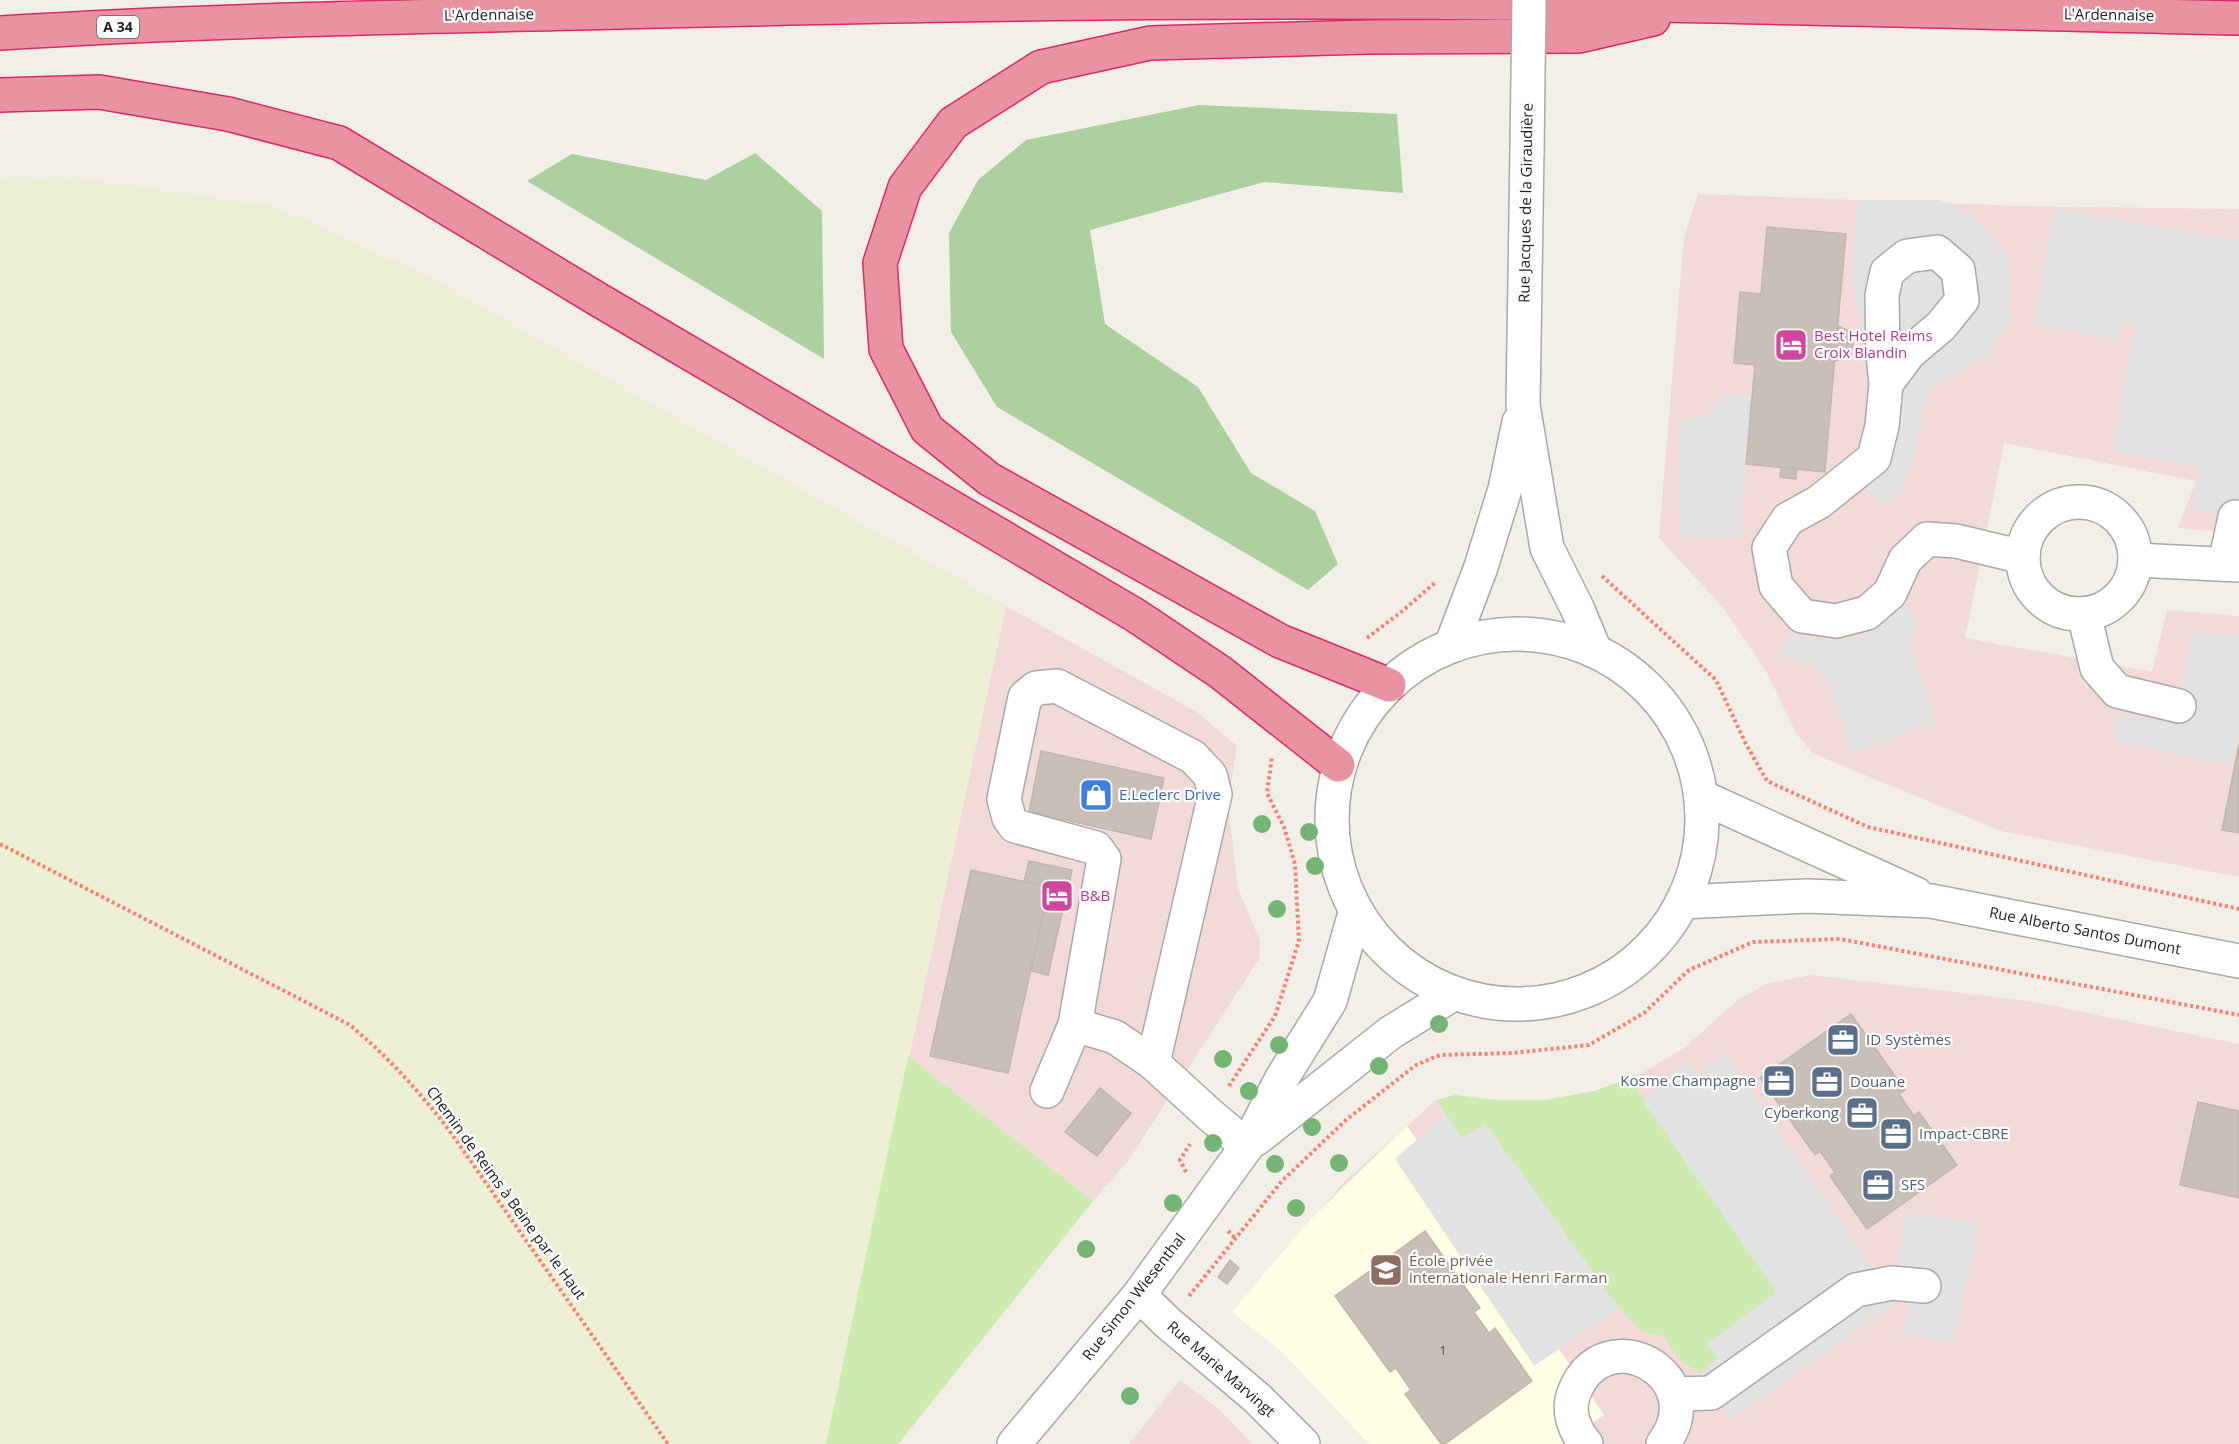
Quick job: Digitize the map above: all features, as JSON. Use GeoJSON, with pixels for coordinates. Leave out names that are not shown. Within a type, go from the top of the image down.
{"type":"FeatureCollection","features":[{"type":"Feature","properties":{"kind":"highway","name":"L'Ardennaise"},"geometry":{"type":"LineString","coordinates":[[0,33],[341,19],[1013,3],[1288,2],[1703,7],[2239,18]]}},
{"type":"Feature","properties":{"kind":"highway"},"geometry":{"type":"LineString","coordinates":[[1389,685],[1280,641],[989,479],[927,429],[886,349],[880,263],[905,188],[953,123],[1041,67],[1150,43],[1367,37],[1579,36],[1703,7]]}},
{"type":"Feature","properties":{"kind":"highway"},"geometry":{"type":"LineString","coordinates":[[0,94],[99,92],[228,114],[339,143],[598,300],[1136,615],[1220,672],[1338,765]]}},
{"type":"Feature","properties":{"kind":"street","name":"Rue Jacques de la Giraudière"},"geometry":{"type":"LineString","coordinates":[[1523,405],[1529,0]]}},
{"type":"Feature","properties":{"kind":"street"},"geometry":{"type":"LineString","coordinates":[[1886,384],[1882,426],[1874,458],[1820,502],[1788,519],[1769,548],[1776,586],[1802,616],[1836,621],[1867,613],[1890,593],[1905,560],[1927,539],[1956,541],[2023,557]]}},
{"type":"Feature","properties":{"kind":"street"},"geometry":{"type":"LineString","coordinates":[[1523,405],[1547,548],[1578,610],[1595,651]]}},
{"type":"Feature","properties":{"kind":"street"},"geometry":{"type":"LineString","coordinates":[[1451,646],[1481,567],[1505,489],[1523,405]]}},
{"type":"Feature","properties":{"kind":"street"},"geometry":{"type":"LineString","coordinates":[[2081,502],[2098,505],[2113,513],[2133,542],[2135,560],[2133,576],[2125,591],[2114,602],[2099,611],[2084,614],[2065,613],[2048,605],[2030,584],[2023,557],[2027,540],[2035,524],[2048,512],[2063,505],[2081,502]]}},
{"type":"Feature","properties":{"kind":"street"},"geometry":{"type":"LineString","coordinates":[[2135,560],[2232,565],[2235,517]]}},
{"type":"Feature","properties":{"kind":"street"},"geometry":{"type":"LineString","coordinates":[[2084,614],[2097,668],[2117,691],[2178,706]]}},
{"type":"Feature","properties":{"kind":"street"},"geometry":{"type":"LineString","coordinates":[[1495,632],[1568,637],[1595,651],[1634,672],[1679,729],[1704,798],[1697,874],[1664,936],[1607,982],[1539,1006],[1466,999],[1400,966],[1355,913],[1330,840],[1338,765],[1370,702],[1424,655],[1495,632]]}},
{"type":"Feature","properties":{"kind":"street"},"geometry":{"type":"LineString","coordinates":[[1047,1091],[1075,1025],[1104,859],[1096,848],[1015,826],[1009,818],[1005,799],[1025,697],[1036,688],[1057,686],[1193,757],[1210,774],[1215,794],[1153,1063]]}},
{"type":"Feature","properties":{"kind":"street"},"geometry":{"type":"LineString","coordinates":[[1704,798],[1931,902]]}},
{"type":"Feature","properties":{"kind":"street"},"geometry":{"type":"LineString","coordinates":[[1682,903],[1807,896],[1931,902]]}},
{"type":"Feature","properties":{"kind":"street","name":"Rue Alberto Santos Dumont"},"geometry":{"type":"LineString","coordinates":[[1931,902],[2239,961]]}},
{"type":"Feature","properties":{"kind":"street","name":"Rue Simon Wiesenthal"},"geometry":{"type":"LineString","coordinates":[[1014,1444],[1139,1295],[1247,1146],[1282,1078],[1330,1001],[1355,913]]}},
{"type":"Feature","properties":{"kind":"street","name":"Rue Simon Wiesenthal"},"geometry":{"type":"LineString","coordinates":[[1247,1146],[1390,1033],[1454,994]]}},
{"type":"Feature","properties":{"kind":"street"},"geometry":{"type":"LineString","coordinates":[[1075,1025],[1115,1037],[1153,1063],[1247,1146]]}},
{"type":"Feature","properties":{"kind":"street"},"geometry":{"type":"LineString","coordinates":[[1675,1394],[1711,1393],[1856,1290],[1892,1284],[1924,1286]]}},
{"type":"Feature","properties":{"kind":"street","name":"Rue Marie Marvingt"},"geometry":{"type":"LineString","coordinates":[[1139,1295],[1168,1323],[1257,1398],[1303,1444]]}},
{"type":"Feature","properties":{"kind":"street"},"geometry":{"type":"LineString","coordinates":[[1586,1444],[1577,1432],[1572,1416],[1572,1398],[1579,1381],[1590,1368],[1605,1359],[1623,1356],[1640,1358],[1655,1366],[1668,1379],[1675,1394],[1677,1411],[1673,1428],[1663,1444]]}},
{"type":"Feature","properties":{"kind":"path"},"geometry":{"type":"LineString","coordinates":[[1556,566],[1581,556],[1716,680],[1746,744],[1767,781],[1868,827],[2239,909]]}},
{"type":"Feature","properties":{"kind":"path"},"geometry":{"type":"LineString","coordinates":[[1333,663],[1400,613],[1439,579],[1481,567]]}},
{"type":"Feature","properties":{"kind":"path"},"geometry":{"type":"LineString","coordinates":[[1236,1239],[1204,1208],[1180,1160],[1275,1016],[1299,941],[1295,864],[1284,827],[1267,793],[1272,758],[1291,728]]}},
{"type":"Feature","properties":{"kind":"path","name":"Chemin de Reims à Beine par le Haut"},"geometry":{"type":"LineString","coordinates":[[0,844],[350,1025],[382,1051],[416,1088],[449,1130],[668,1444]]}},
{"type":"Feature","properties":{"kind":"path"},"geometry":{"type":"LineString","coordinates":[[1168,1323],[1282,1181],[1346,1120],[1416,1065],[1440,1055],[1512,1053],[1588,1045],[1644,1014],[1689,970],[1753,942],[1840,939],[2239,1015]]}},
{"type":"Feature","properties":{"kind":"shaded area"},"geometry":{"type":"Polygon","coordinates":[[[64,177],[274,206],[431,278],[1006,606],[826,1444],[0,1444],[0,179],[64,177]]]}},
{"type":"Feature","properties":{"kind":"shaded area"},"geometry":{"type":"Polygon","coordinates":[[[1698,194],[2021,206],[2239,209],[2239,533],[2178,528],[2196,481],[2004,443],[1965,638],[2152,672],[2167,610],[2239,616],[2239,877],[2001,831],[1814,754],[1797,735],[1767,673],[1724,609],[1659,538],[1684,238],[1698,194]]]}},
{"type":"Feature","properties":{"kind":"shaded area"},"geometry":{"type":"Polygon","coordinates":[[[1858,200],[1939,200],[1973,214],[2009,258],[2011,319],[1989,356],[1927,390],[1914,458],[1899,496],[1880,504],[1841,465],[1859,448],[1870,410],[1858,309],[1851,280],[1858,200]]]}},
{"type":"Feature","properties":{"kind":"shaded area"},"geometry":{"type":"Polygon","coordinates":[[[2055,208],[2239,241],[2239,518],[2192,509],[2199,467],[2113,451],[2135,324],[2123,322],[2120,340],[2034,324],[2055,208]]]}},
{"type":"Feature","properties":{"kind":"shaded area"},"geometry":{"type":"Polygon","coordinates":[[[1721,394],[1752,397],[1740,538],[1680,537],[1679,420],[1708,415],[1721,394]]]}},
{"type":"Feature","properties":{"kind":"shaded area"},"geometry":{"type":"Polygon","coordinates":[[[1901,604],[1920,619],[1909,641],[1936,723],[1851,752],[1832,692],[1817,667],[1777,654],[1791,632],[1824,642],[1860,637],[1901,604]]]}},
{"type":"Feature","properties":{"kind":"shaded area"},"geometry":{"type":"Polygon","coordinates":[[[1006,606],[1197,712],[1237,746],[1228,804],[1238,888],[1260,941],[1259,959],[1128,1161],[1093,1201],[898,1444],[826,1444],[1006,606]]]}},
{"type":"Feature","properties":{"kind":"shaded area"},"geometry":{"type":"Polygon","coordinates":[[[2192,632],[2239,636],[2239,744],[2235,765],[2115,742],[2117,713],[2176,723],[2192,632]]]}},
{"type":"Feature","properties":{"kind":"shaded area"},"geometry":{"type":"Polygon","coordinates":[[[1811,975],[2029,1001],[2239,1044],[2239,1444],[1369,1444],[1282,1352],[1232,1312],[1344,1182],[1436,1100],[1455,1095],[1497,1100],[1545,1100],[1595,1091],[1642,1073],[1684,1048],[1739,999],[1766,984],[1811,975]]]}},
{"type":"Feature","properties":{"kind":"shaded area"},"geometry":{"type":"Polygon","coordinates":[[[1725,1053],[1896,1303],[1731,1420],[1700,1373],[1718,1358],[1707,1344],[1777,1292],[1642,1100],[1686,1061],[1696,1074],[1725,1053]]]}},
{"type":"Feature","properties":{"kind":"shaded area"},"geometry":{"type":"Polygon","coordinates":[[[1445,1114],[1462,1138],[1485,1124],[1619,1308],[1534,1366],[1395,1159],[1445,1114]]]}},
{"type":"Feature","properties":{"kind":"shaded area","name":"École privée internationale Henri Farman"},"geometry":{"type":"Polygon","coordinates":[[[1407,1126],[1604,1415],[1562,1444],[1369,1444],[1282,1352],[1232,1312],[1304,1227],[1407,1126]]]}},
{"type":"Feature","properties":{"kind":"shaded area"},"geometry":{"type":"Polygon","coordinates":[[[1906,1213],[1980,1222],[1953,1343],[1903,1334],[1915,1267],[1898,1265],[1906,1213]]]}},
{"type":"Feature","properties":{"kind":"shaded area"},"geometry":{"type":"Polygon","coordinates":[[[1180,1380],[1222,1412],[1252,1444],[1129,1444],[1180,1380]]]}},
{"type":"Feature","properties":{"kind":"green space"},"geometry":{"type":"Polygon","coordinates":[[[1199,105],[1397,114],[1403,193],[1264,182],[1090,230],[1105,324],[1198,387],[1251,473],[1315,511],[1338,564],[1308,590],[997,407],[951,332],[949,233],[978,180],[1026,140],[1199,105]]]}},
{"type":"Feature","properties":{"kind":"green space"},"geometry":{"type":"Polygon","coordinates":[[[755,153],[822,211],[824,359],[527,181],[572,154],[706,180],[755,153]]]}},
{"type":"Feature","properties":{"kind":"green space"},"geometry":{"type":"Polygon","coordinates":[[[908,1056],[1093,1201],[898,1444],[826,1444],[908,1056]]]}},
{"type":"Feature","properties":{"kind":"green space"},"geometry":{"type":"Polygon","coordinates":[[[1629,1078],[1777,1292],[1707,1344],[1719,1358],[1700,1373],[1680,1360],[1663,1337],[1641,1331],[1619,1308],[1486,1124],[1462,1138],[1436,1100],[1455,1095],[1497,1100],[1545,1100],[1595,1091],[1629,1078]]]}},
{"type":"Feature","properties":{"kind":"building","name":"Best Hotel Reims Croix Blandin"},"geometry":{"type":"Polygon","coordinates":[[[1767,227],[1846,234],[1837,333],[1849,335],[1847,356],[1835,355],[1825,472],[1746,464],[1755,365],[1734,363],[1740,292],[1761,294],[1767,227]]]}},
{"type":"Feature","properties":{"kind":"building"},"geometry":{"type":"Polygon","coordinates":[[[1838,326],[1847,330],[1851,337],[1853,345],[1847,356],[1849,335],[1837,333],[1838,326]]]}},
{"type":"Feature","properties":{"kind":"building"},"geometry":{"type":"Polygon","coordinates":[[[1835,355],[1847,356],[1845,358],[1835,361],[1835,355]]]}},
{"type":"Feature","properties":{"kind":"building"},"geometry":{"type":"Polygon","coordinates":[[[1781,467],[1797,469],[1796,479],[1780,477],[1781,467]]]}},
{"type":"Feature","properties":{"kind":"building"},"geometry":{"type":"Polygon","coordinates":[[[2239,744],[2239,833],[2222,830],[2239,744]]]}},
{"type":"Feature","properties":{"kind":"building","name":"E.Leclerc Drive"},"geometry":{"type":"Polygon","coordinates":[[[1041,751],[1164,778],[1151,839],[1029,812],[1041,751]]]}},
{"type":"Feature","properties":{"kind":"building"},"geometry":{"type":"Polygon","coordinates":[[[1029,861],[1072,870],[1048,975],[1031,971],[1049,887],[1024,882],[1029,861]]]}},
{"type":"Feature","properties":{"kind":"building"},"geometry":{"type":"Polygon","coordinates":[[[971,870],[1049,887],[1008,1073],[930,1056],[971,870]]]}},
{"type":"Feature","properties":{"kind":"building"},"geometry":{"type":"Polygon","coordinates":[[[1851,1014],[1905,1090],[1899,1094],[1914,1116],[1919,1112],[1957,1165],[1867,1229],[1830,1176],[1835,1172],[1820,1151],[1815,1155],[1760,1078],[1851,1014]]]}},
{"type":"Feature","properties":{"kind":"building"},"geometry":{"type":"Polygon","coordinates":[[[1100,1088],[1131,1113],[1097,1156],[1065,1132],[1100,1088]]]}},
{"type":"Feature","properties":{"kind":"building"},"geometry":{"type":"Polygon","coordinates":[[[2198,1102],[2239,1111],[2239,1198],[2180,1185],[2198,1102]]]}},
{"type":"Feature","properties":{"kind":"building"},"geometry":{"type":"Polygon","coordinates":[[[1425,1231],[1480,1308],[1474,1312],[1489,1333],[1495,1328],[1532,1381],[1445,1444],[1441,1444],[1405,1394],[1411,1390],[1396,1368],[1390,1372],[1335,1296],[1425,1231]]]}},
{"type":"Feature","properties":{"kind":"building"},"geometry":{"type":"Polygon","coordinates":[[[1230,1260],[1239,1268],[1227,1284],[1218,1277],[1230,1260]]]}},
{"type":"Feature","properties":{"kind":"place","name":"Best Hotel Reims Croix Blandin"},"geometry":{"type":"Point","coordinates":[1791,345]}},
{"type":"Feature","properties":{"kind":"place","name":"E.Leclerc Drive"},"geometry":{"type":"Point","coordinates":[1096,795]}},
{"type":"Feature","properties":{"kind":"place","name":"B&B"},"geometry":{"type":"Point","coordinates":[1057,896]}},
{"type":"Feature","properties":{"kind":"place","name":"ID Systèmes"},"geometry":{"type":"Point","coordinates":[1843,1040]}},
{"type":"Feature","properties":{"kind":"place","name":"Kosme Champagne"},"geometry":{"type":"Point","coordinates":[1779,1081]}},
{"type":"Feature","properties":{"kind":"place","name":"Douane"},"geometry":{"type":"Point","coordinates":[1827,1082]}},
{"type":"Feature","properties":{"kind":"place","name":"Cyberkong"},"geometry":{"type":"Point","coordinates":[1862,1113]}},
{"type":"Feature","properties":{"kind":"place","name":"Impact-CBRE"},"geometry":{"type":"Point","coordinates":[1896,1134]}},
{"type":"Feature","properties":{"kind":"place","name":"SFS"},"geometry":{"type":"Point","coordinates":[1878,1185]}},
{"type":"Feature","properties":{"kind":"place","name":"École privée internationale Henri Farman"},"geometry":{"type":"Point","coordinates":[1386,1270]}}]}
